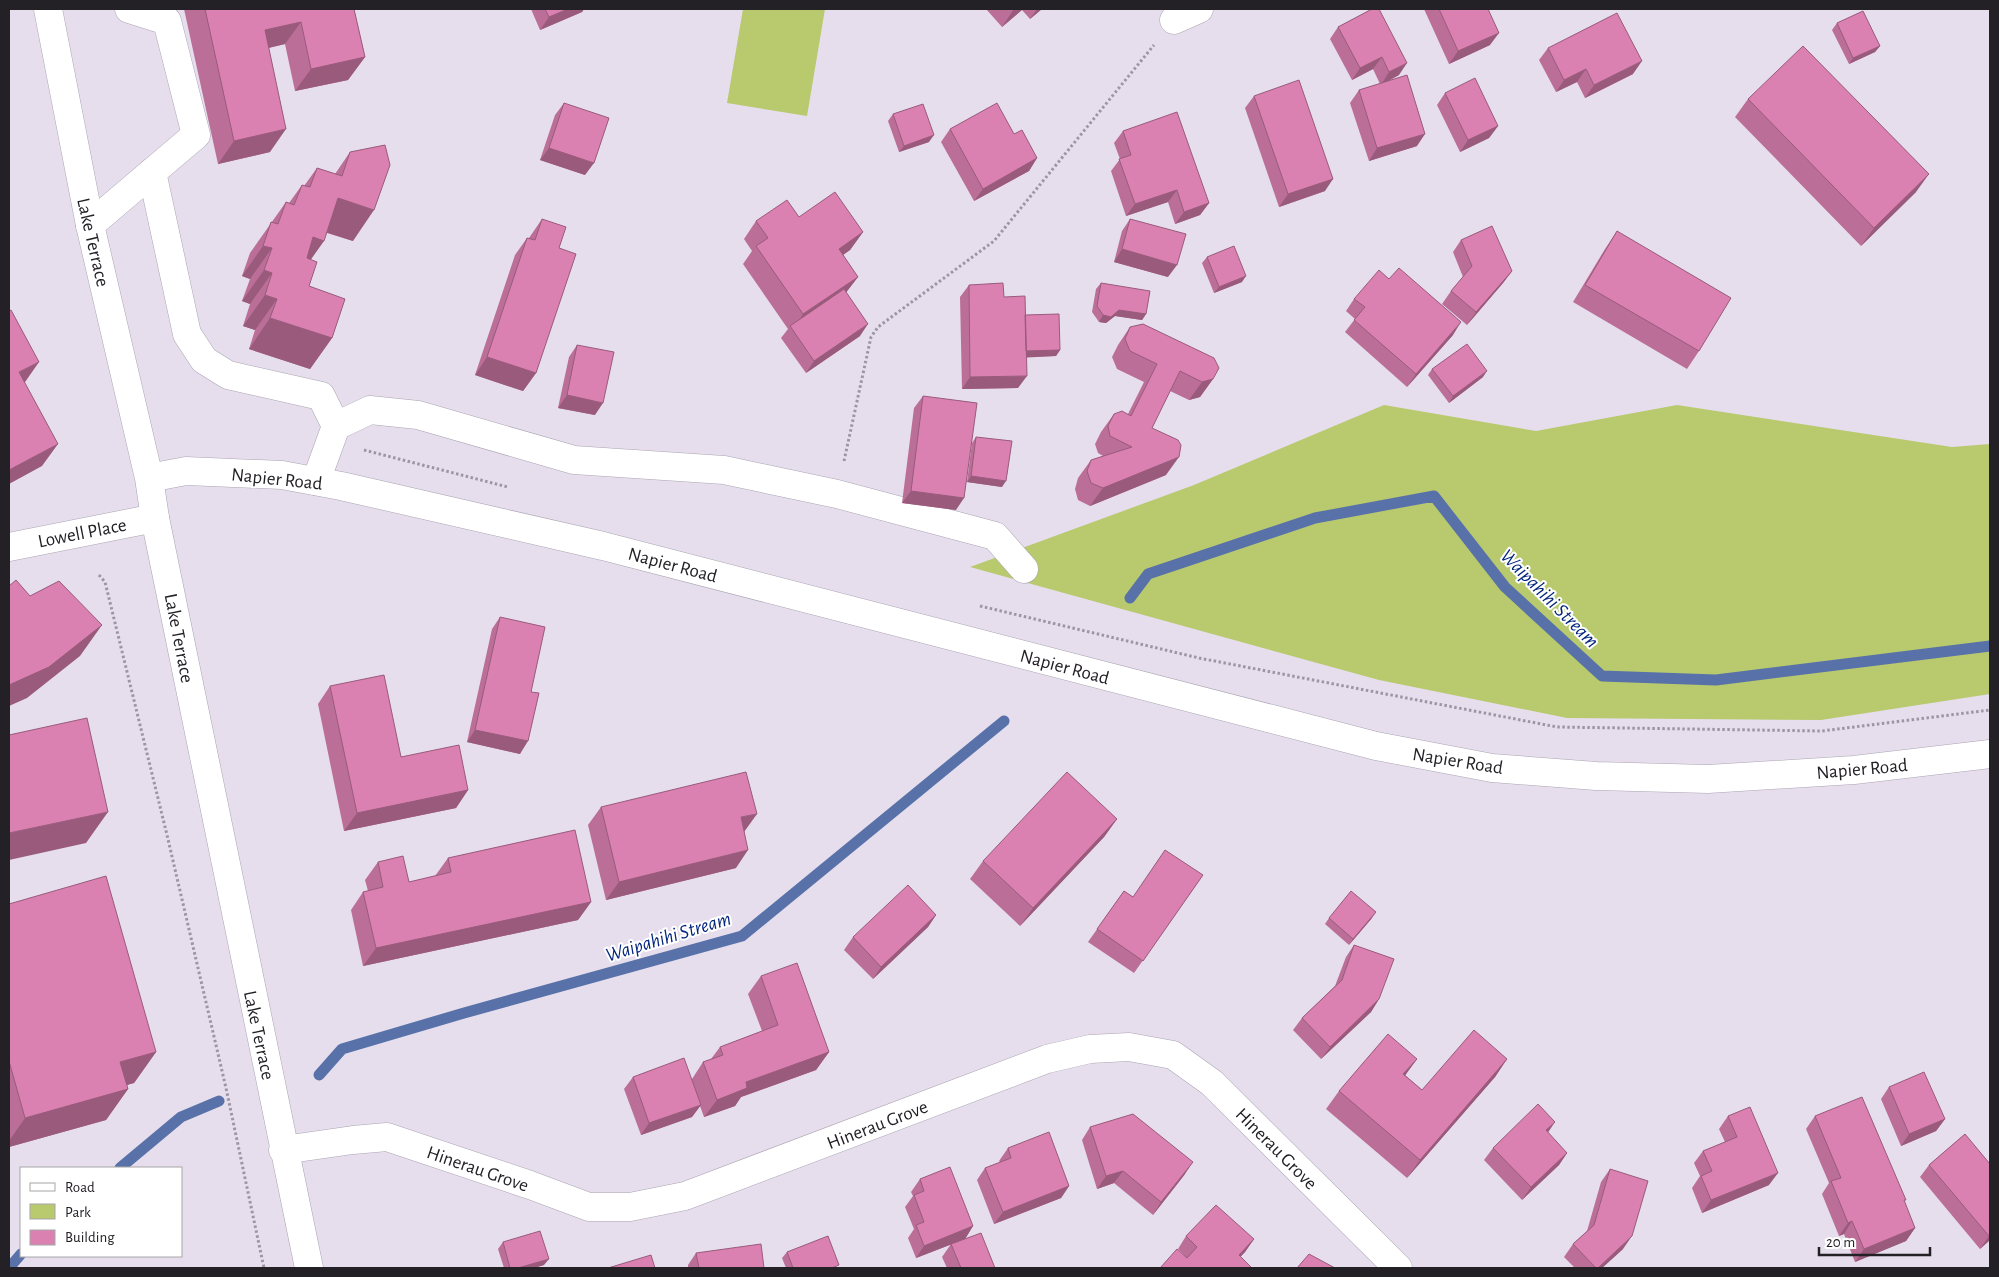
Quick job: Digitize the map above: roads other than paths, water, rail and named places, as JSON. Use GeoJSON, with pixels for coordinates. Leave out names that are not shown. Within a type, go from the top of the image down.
{"type":"FeatureCollection","features":[{"type":"Feature","properties":{"kind":"main road","name":"Lake Terrace"},"geometry":{"type":"LineString","coordinates":[[48,9],[90,224],[149,478],[309,1268]]}},
{"type":"Feature","properties":{"kind":"main road"},"geometry":{"type":"LineString","coordinates":[[90,224],[196,135],[167,21],[128,9]]}},
{"type":"Feature","properties":{"kind":"main road"},"geometry":{"type":"LineString","coordinates":[[1174,20],[1199,9]]}},
{"type":"Feature","properties":{"kind":"main road"},"geometry":{"type":"LineString","coordinates":[[152,172],[187,334],[204,360],[228,376],[321,396],[333,433],[316,481]]}},
{"type":"Feature","properties":{"kind":"main road"},"geometry":{"type":"LineString","coordinates":[[333,433],[370,410],[418,415],[574,460],[724,470],[837,494],[995,536],[1024,568]]}},
{"type":"Feature","properties":{"kind":"main road","name":"Napier Road"},"geometry":{"type":"LineString","coordinates":[[149,478],[186,471],[282,475],[316,481],[604,546],[1376,746],[1492,768],[1596,776],[1708,779],[1854,770],[1990,754]]}},
{"type":"Feature","properties":{"kind":"main road","name":"Lowell Place"},"geometry":{"type":"LineString","coordinates":[[9,547],[156,518]]}},
{"type":"Feature","properties":{"kind":"main road","name":"Hinerau Grove"},"geometry":{"type":"LineString","coordinates":[[284,1150],[387,1137],[589,1206],[630,1207],[685,1196],[1047,1059],[1090,1049],[1129,1047],[1173,1055],[1212,1083],[1398,1268]]}},
{"type":"Feature","properties":{"kind":"waterway","name":"Waipahihi Stream"},"geometry":{"type":"LineString","coordinates":[[1130,598],[1148,574],[1315,518],[1434,496],[1505,587],[1602,676],[1716,680],[1990,646]]}},
{"type":"Feature","properties":{"kind":"waterway","name":"Waipahihi Stream"},"geometry":{"type":"LineString","coordinates":[[319,1075],[342,1049],[742,936],[1004,721]]}},
{"type":"Feature","properties":{"kind":"waterway","name":"Waipahihi Stream"},"geometry":{"type":"LineString","coordinates":[[121,1167],[181,1117],[219,1101]]}},
{"type":"Feature","properties":{"kind":"waterway","name":"Waipahihi Stream"},"geometry":{"type":"LineString","coordinates":[[9,1268],[20,1255]]}}]}
